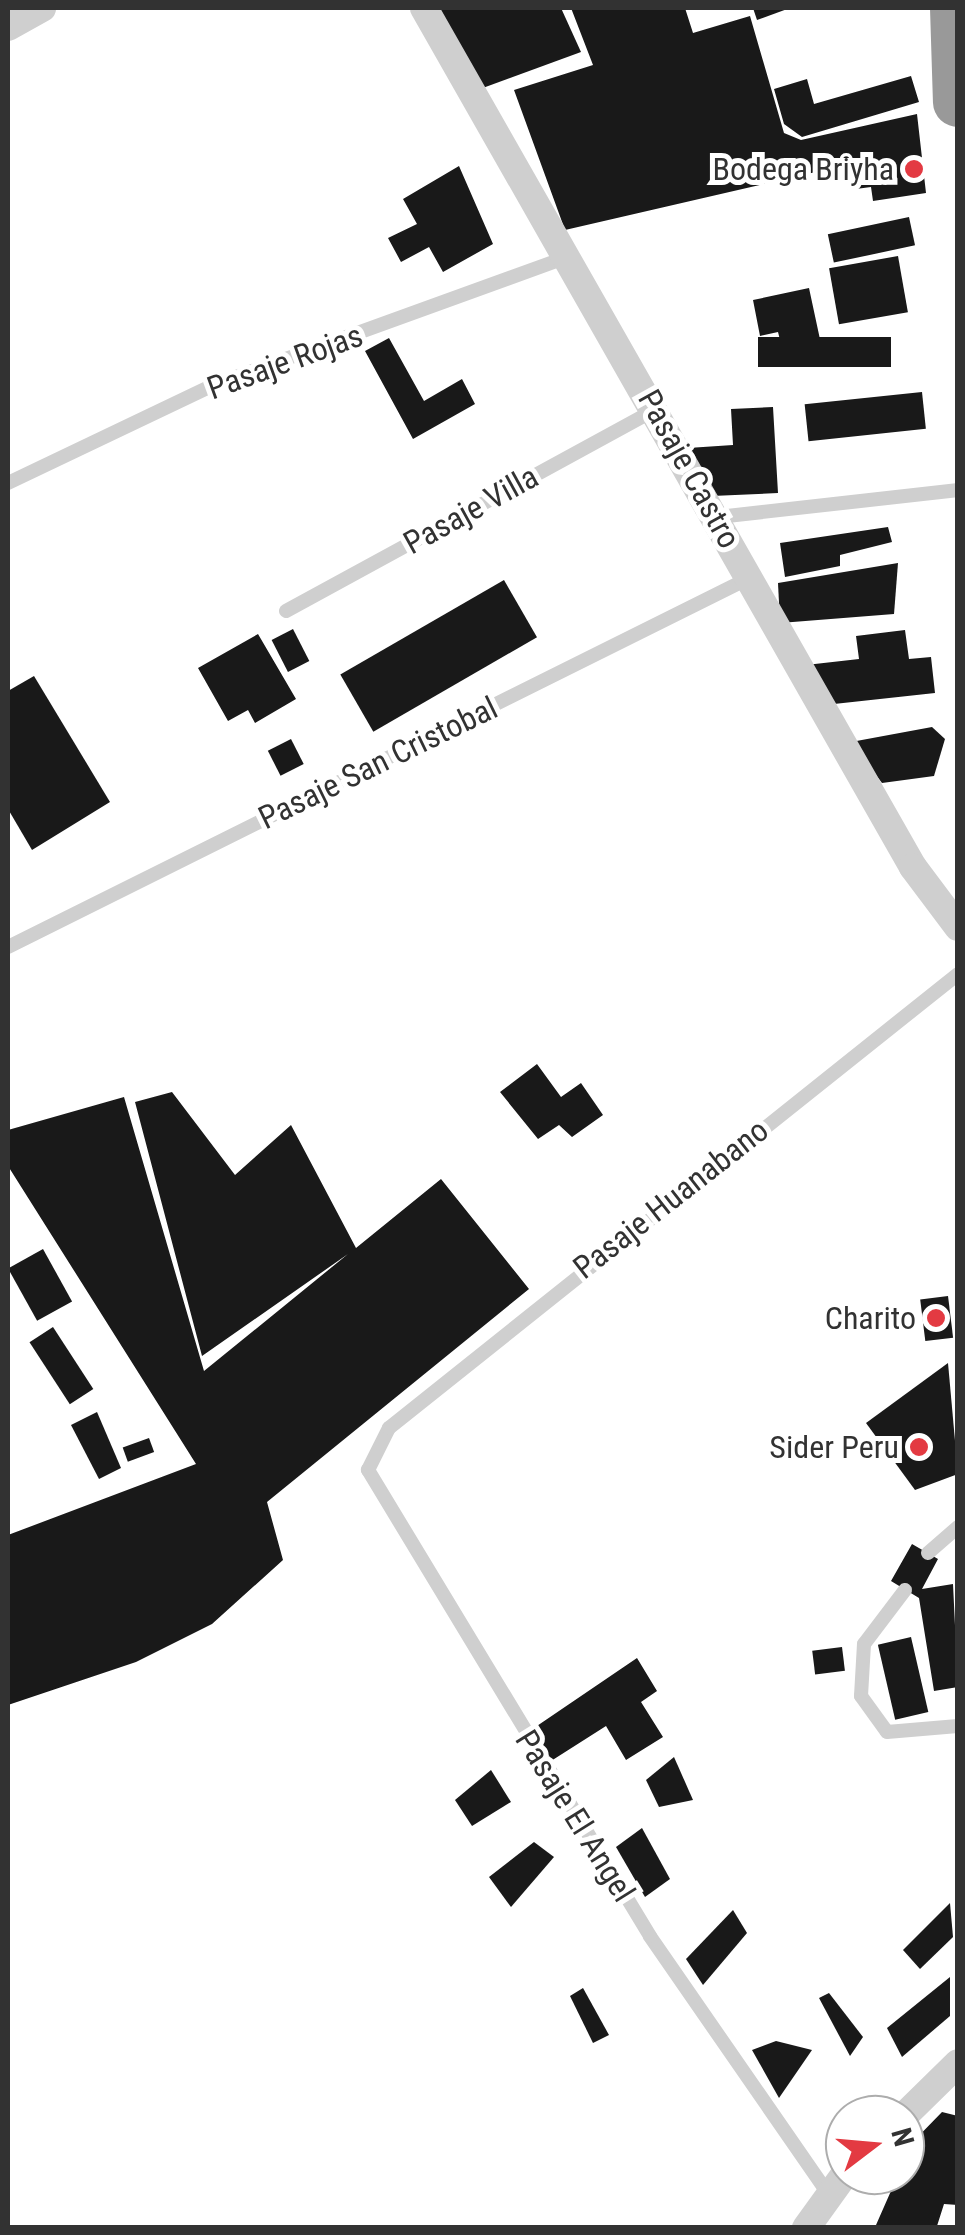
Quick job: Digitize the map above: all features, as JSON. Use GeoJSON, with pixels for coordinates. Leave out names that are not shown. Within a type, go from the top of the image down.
{"type":"FeatureCollection","features":[{"type":"Feature","properties":{"kind":"highway"},"geometry":{"type":"LineString","coordinates":[[955,8],[958,102]]}},
{"type":"Feature","properties":{"kind":"street"},"geometry":{"type":"LineString","coordinates":[[8,27],[42,8]]}},
{"type":"Feature","properties":{"kind":"street","name":"Pasaje Castro"},"geometry":{"type":"LineString","coordinates":[[424,8],[718,517],[913,867],[958,927]]}},
{"type":"Feature","properties":{"kind":"street"},"geometry":{"type":"LineString","coordinates":[[925,2095],[958,2063]]}},
{"type":"Feature","properties":{"kind":"street"},"geometry":{"type":"LineString","coordinates":[[806,2228],[828,2195]]}},
{"type":"Feature","properties":{"kind":"lane","name":"Pasaje Rojas"},"geometry":{"type":"LineString","coordinates":[[8,483],[211,386],[568,256]]}},
{"type":"Feature","properties":{"kind":"lane","name":"Pasaje Villa"},"geometry":{"type":"LineString","coordinates":[[286,611],[656,409]]}},
{"type":"Feature","properties":{"kind":"lane"},"geometry":{"type":"LineString","coordinates":[[718,517],[958,490]]}},
{"type":"Feature","properties":{"kind":"lane","name":"Pasaje San Cristobal"},"geometry":{"type":"LineString","coordinates":[[8,947],[749,578]]}},
{"type":"Feature","properties":{"kind":"lane","name":"Pasaje Huanabano"},"geometry":{"type":"LineString","coordinates":[[388,1428],[958,974]]}},
{"type":"Feature","properties":{"kind":"lane","name":"Pasaje El Angel"},"geometry":{"type":"LineString","coordinates":[[388,1428],[368,1470],[375,1492],[650,1936],[825,2168]]}},
{"type":"Feature","properties":{"kind":"lane"},"geometry":{"type":"LineString","coordinates":[[928,1553],[958,1527]]}},
{"type":"Feature","properties":{"kind":"lane"},"geometry":{"type":"LineString","coordinates":[[906,1590],[864,1644],[861,1696],[887,1732],[958,1726]]}},
{"type":"Feature","properties":{"kind":"building"},"geometry":{"type":"Polygon","coordinates":[[[432,8],[561,8],[581,52],[480,89],[432,8]]]}},
{"type":"Feature","properties":{"kind":"building"},"geometry":{"type":"Polygon","coordinates":[[[571,8],[685,8],[693,33],[750,16],[784,133],[801,140],[917,114],[926,193],[873,201],[871,187],[848,190],[846,165],[565,230],[514,90],[593,65],[571,8]]]}},
{"type":"Feature","properties":{"kind":"building"},"geometry":{"type":"Polygon","coordinates":[[[753,8],[790,8],[757,20],[753,8]]]}},
{"type":"Feature","properties":{"kind":"building"},"geometry":{"type":"Polygon","coordinates":[[[911,76],[919,102],[802,137],[784,124],[774,89],[807,79],[814,104],[911,76]]]}},
{"type":"Feature","properties":{"kind":"building"},"geometry":{"type":"Polygon","coordinates":[[[459,166],[493,244],[443,272],[429,247],[401,262],[388,238],[417,224],[403,199],[459,166]]]}},
{"type":"Feature","properties":{"kind":"building"},"geometry":{"type":"Polygon","coordinates":[[[909,217],[915,245],[834,263],[828,234],[909,217]]]}},
{"type":"Feature","properties":{"kind":"building"},"geometry":{"type":"Polygon","coordinates":[[[898,256],[908,312],[839,324],[829,268],[898,256]]]}},
{"type":"Feature","properties":{"kind":"building"},"geometry":{"type":"Polygon","coordinates":[[[809,288],[821,344],[783,352],[778,332],[760,336],[753,300],[809,288]]]}},
{"type":"Feature","properties":{"kind":"building"},"geometry":{"type":"Polygon","coordinates":[[[758,337],[891,337],[891,367],[758,367],[758,337]]]}},
{"type":"Feature","properties":{"kind":"building"},"geometry":{"type":"Polygon","coordinates":[[[389,338],[424,401],[462,379],[475,404],[413,439],[365,351],[389,338]]]}},
{"type":"Feature","properties":{"kind":"building"},"geometry":{"type":"Polygon","coordinates":[[[922,392],[926,429],[809,441],[805,404],[922,392]]]}},
{"type":"Feature","properties":{"kind":"building"},"geometry":{"type":"Polygon","coordinates":[[[773,407],[778,493],[712,496],[688,448],[733,445],[731,409],[773,407]]]}},
{"type":"Feature","properties":{"kind":"building"},"geometry":{"type":"Polygon","coordinates":[[[888,527],[892,542],[840,555],[840,566],[785,577],[780,543],[888,527]]]}},
{"type":"Feature","properties":{"kind":"building"},"geometry":{"type":"Polygon","coordinates":[[[898,563],[894,614],[780,623],[778,583],[898,563]]]}},
{"type":"Feature","properties":{"kind":"building"},"geometry":{"type":"Polygon","coordinates":[[[504,580],[537,637],[373,732],[340,674],[504,580]]]}},
{"type":"Feature","properties":{"kind":"building"},"geometry":{"type":"Polygon","coordinates":[[[293,629],[309,661],[288,672],[272,640],[293,629]]]}},
{"type":"Feature","properties":{"kind":"building"},"geometry":{"type":"Polygon","coordinates":[[[905,630],[909,659],[931,657],[935,693],[834,704],[806,665],[859,659],[856,636],[905,630]]]}},
{"type":"Feature","properties":{"kind":"building"},"geometry":{"type":"Polygon","coordinates":[[[258,634],[296,699],[255,723],[248,710],[228,721],[198,668],[258,634]]]}},
{"type":"Feature","properties":{"kind":"building"},"geometry":{"type":"Polygon","coordinates":[[[34,676],[110,802],[32,850],[8,809],[8,691],[34,676]]]}},
{"type":"Feature","properties":{"kind":"building"},"geometry":{"type":"Polygon","coordinates":[[[932,727],[945,739],[934,776],[882,783],[851,742],[932,727]]]}},
{"type":"Feature","properties":{"kind":"building"},"geometry":{"type":"Polygon","coordinates":[[[291,739],[304,764],[281,776],[268,751],[291,739]]]}},
{"type":"Feature","properties":{"kind":"building"},"geometry":{"type":"Polygon","coordinates":[[[537,1064],[561,1097],[581,1083],[603,1115],[572,1137],[559,1125],[538,1139],[500,1092],[537,1064]]]}},
{"type":"Feature","properties":{"kind":"building"},"geometry":{"type":"Polygon","coordinates":[[[172,1092],[235,1175],[291,1125],[356,1248],[441,1179],[529,1289],[267,1502],[283,1560],[212,1624],[136,1662],[8,1705],[8,1535],[196,1464],[8,1166],[8,1130],[124,1097],[204,1371],[348,1254],[202,1356],[135,1102],[172,1092]]]}},
{"type":"Feature","properties":{"kind":"building"},"geometry":{"type":"Polygon","coordinates":[[[43,1249],[72,1301],[37,1321],[8,1268],[43,1249]]]}},
{"type":"Feature","properties":{"kind":"building","name":"Charito"},"geometry":{"type":"Polygon","coordinates":[[[948,1296],[953,1338],[925,1341],[920,1299],[948,1296]]]}},
{"type":"Feature","properties":{"kind":"building"},"geometry":{"type":"Polygon","coordinates":[[[53,1327],[93,1389],[70,1404],[30,1342],[53,1327]]]}},
{"type":"Feature","properties":{"kind":"building","name":"Sider Peru"},"geometry":{"type":"Polygon","coordinates":[[[948,1363],[958,1474],[915,1490],[866,1423],[948,1363]]]}},
{"type":"Feature","properties":{"kind":"building"},"geometry":{"type":"Polygon","coordinates":[[[97,1412],[121,1468],[99,1479],[71,1425],[97,1412]]]}},
{"type":"Feature","properties":{"kind":"building"},"geometry":{"type":"Polygon","coordinates":[[[149,1438],[154,1452],[128,1462],[123,1448],[149,1438]]]}},
{"type":"Feature","properties":{"kind":"building"},"geometry":{"type":"Polygon","coordinates":[[[912,1544],[938,1559],[922,1589],[953,1584],[958,1687],[934,1691],[919,1598],[891,1581],[912,1544]]]}},
{"type":"Feature","properties":{"kind":"building"},"geometry":{"type":"Polygon","coordinates":[[[911,1637],[928,1712],[895,1720],[878,1645],[911,1637]]]}},
{"type":"Feature","properties":{"kind":"building"},"geometry":{"type":"Polygon","coordinates":[[[842,1647],[845,1671],[815,1674],[812,1651],[842,1647]]]}},
{"type":"Feature","properties":{"kind":"building"},"geometry":{"type":"Polygon","coordinates":[[[637,1658],[657,1691],[641,1702],[663,1737],[626,1760],[606,1726],[551,1761],[531,1730],[637,1658]]]}},
{"type":"Feature","properties":{"kind":"building"},"geometry":{"type":"Polygon","coordinates":[[[674,1757],[693,1800],[659,1807],[646,1780],[674,1757]]]}},
{"type":"Feature","properties":{"kind":"building"},"geometry":{"type":"Polygon","coordinates":[[[491,1770],[511,1802],[472,1826],[455,1800],[491,1770]]]}},
{"type":"Feature","properties":{"kind":"building"},"geometry":{"type":"Polygon","coordinates":[[[642,1828],[670,1879],[645,1897],[616,1847],[642,1828]]]}},
{"type":"Feature","properties":{"kind":"building"},"geometry":{"type":"Polygon","coordinates":[[[534,1842],[554,1857],[511,1907],[489,1877],[534,1842]]]}},
{"type":"Feature","properties":{"kind":"building"},"geometry":{"type":"Polygon","coordinates":[[[950,1903],[953,1937],[920,1969],[903,1950],[950,1903]]]}},
{"type":"Feature","properties":{"kind":"building"},"geometry":{"type":"Polygon","coordinates":[[[733,1910],[747,1933],[703,1985],[686,1959],[733,1910]]]}},
{"type":"Feature","properties":{"kind":"building"},"geometry":{"type":"Polygon","coordinates":[[[950,1977],[950,2016],[902,2057],[887,2028],[950,1977]]]}},
{"type":"Feature","properties":{"kind":"building"},"geometry":{"type":"Polygon","coordinates":[[[583,1988],[609,2035],[593,2043],[570,1996],[583,1988]]]}},
{"type":"Feature","properties":{"kind":"building"},"geometry":{"type":"Polygon","coordinates":[[[829,1993],[863,2037],[850,2056],[819,1998],[829,1993]]]}},
{"type":"Feature","properties":{"kind":"building"},"geometry":{"type":"Polygon","coordinates":[[[776,2041],[812,2050],[779,2098],[752,2050],[776,2041]]]}},
{"type":"Feature","properties":{"kind":"building"},"geometry":{"type":"Polygon","coordinates":[[[942,2112],[958,2116],[958,2205],[944,2204],[937,2226],[876,2225],[889,2195],[925,2195],[925,2129],[942,2112]]]}},
{"type":"Feature","properties":{"kind":"place","name":"Bodega Briyha"},"geometry":{"type":"Point","coordinates":[914,169]}},
{"type":"Feature","properties":{"kind":"place","name":"Charito"},"geometry":{"type":"Point","coordinates":[936,1318]}},
{"type":"Feature","properties":{"kind":"place","name":"Sider Peru"},"geometry":{"type":"Point","coordinates":[919,1447]}}]}
